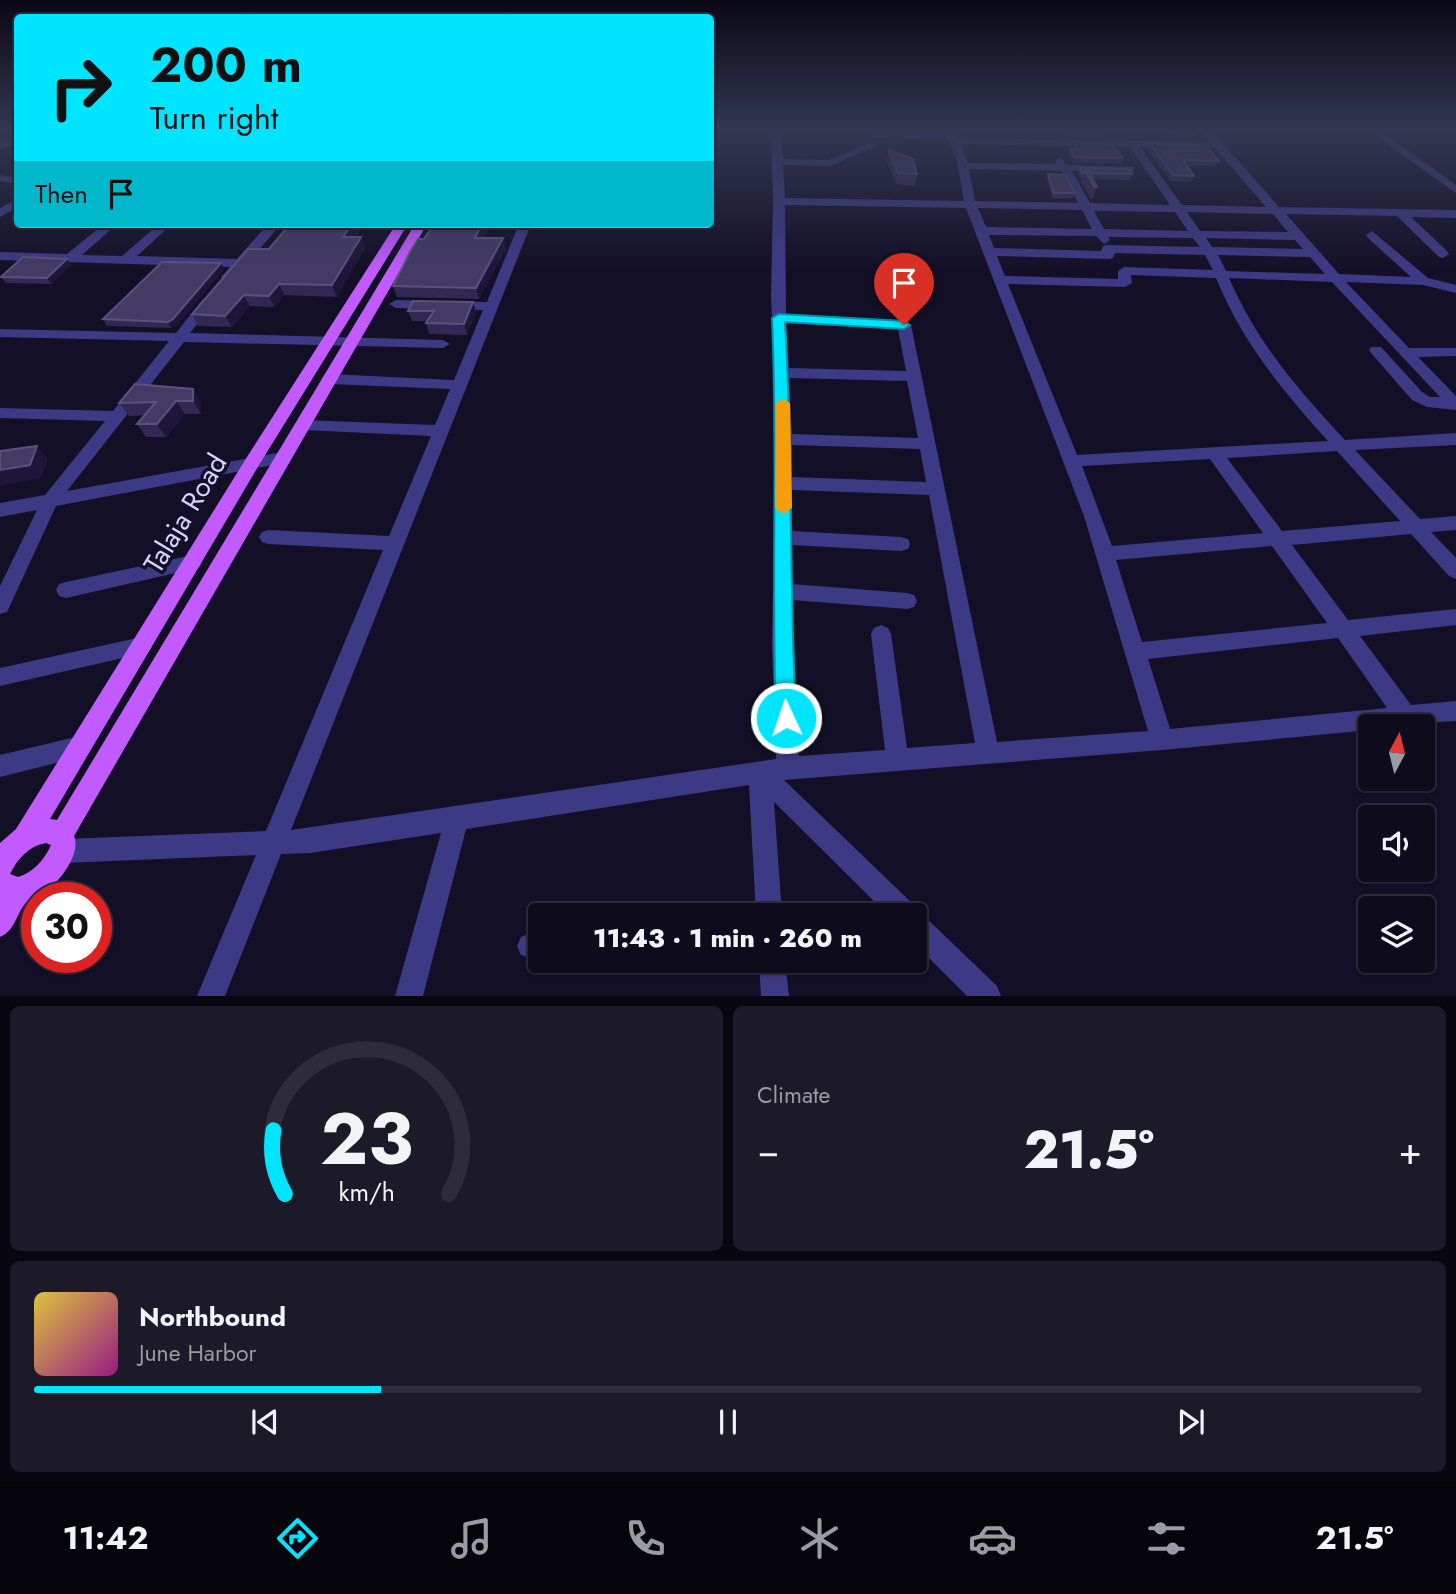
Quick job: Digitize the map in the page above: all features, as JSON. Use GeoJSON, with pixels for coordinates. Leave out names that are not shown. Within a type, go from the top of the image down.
{"type":"FeatureCollection","features":[{"type":"Feature","properties":{"kind":"main road","name":"Talaja Road"},"geometry":{"type":"LineString","coordinates":[[0,866],[7,854],[25,838],[253,461],[399,228]]}},
{"type":"Feature","properties":{"kind":"main road","name":"Talaja Road"},"geometry":{"type":"LineString","coordinates":[[10,885],[31,886],[52,871],[62,843],[419,228]]}},
{"type":"Feature","properties":{"kind":"main road"},"geometry":{"type":"LineString","coordinates":[[25,838],[55,831],[62,843]]}},
{"type":"Feature","properties":{"kind":"main road"},"geometry":{"type":"LineString","coordinates":[[0,924],[10,885]]}},
{"type":"Feature","properties":{"kind":"street"},"geometry":{"type":"LineString","coordinates":[[778,177],[788,768]]}},
{"type":"Feature","properties":{"kind":"street"},"geometry":{"type":"LineString","coordinates":[[964,177],[970,203],[1105,554],[1163,740]]}},
{"type":"Feature","properties":{"kind":"street"},"geometry":{"type":"LineString","coordinates":[[990,252],[1109,255],[1109,249],[1070,177]]}},
{"type":"Feature","properties":{"kind":"street"},"geometry":{"type":"LineString","coordinates":[[1157,177],[1209,251],[1253,340],[1286,385],[1456,571]]}},
{"type":"Feature","properties":{"kind":"street"},"geometry":{"type":"LineString","coordinates":[[1248,177],[1313,253],[1455,404]]}},
{"type":"Feature","properties":{"kind":"street"},"geometry":{"type":"LineString","coordinates":[[1439,177],[1456,190]]}},
{"type":"Feature","properties":{"kind":"street"},"geometry":{"type":"LineString","coordinates":[[779,201],[1456,214]]}},
{"type":"Feature","properties":{"kind":"street"},"geometry":{"type":"LineString","coordinates":[[1400,213],[1443,254]]}},
{"type":"Feature","properties":{"kind":"street"},"geometry":{"type":"LineString","coordinates":[[70,258],[106,228]]}},
{"type":"Feature","properties":{"kind":"street"},"geometry":{"type":"LineString","coordinates":[[125,260],[161,228]]}},
{"type":"Feature","properties":{"kind":"street"},"geometry":{"type":"LineString","coordinates":[[0,606],[50,501],[179,337],[271,228]]}},
{"type":"Feature","properties":{"kind":"street"},"geometry":{"type":"LineString","coordinates":[[211,996],[523,228]]}},
{"type":"Feature","properties":{"kind":"street"},"geometry":{"type":"LineString","coordinates":[[982,231],[1298,236]]}},
{"type":"Feature","properties":{"kind":"street"},"geometry":{"type":"LineString","coordinates":[[1372,235],[1423,281]]}},
{"type":"Feature","properties":{"kind":"street"},"geometry":{"type":"LineString","coordinates":[[1109,249],[1313,253]]}},
{"type":"Feature","properties":{"kind":"street"},"geometry":{"type":"LineString","coordinates":[[0,256],[240,263]]}},
{"type":"Feature","properties":{"kind":"street"},"geometry":{"type":"LineString","coordinates":[[1001,280],[1125,283],[1124,271],[1423,281],[1456,289]]}},
{"type":"Feature","properties":{"kind":"street"},"geometry":{"type":"LineString","coordinates":[[396,304],[491,306]]}},
{"type":"Feature","properties":{"kind":"street"},"geometry":{"type":"LineString","coordinates":[[779,318],[904,325],[988,752]]}},
{"type":"Feature","properties":{"kind":"street"},"geometry":{"type":"LineString","coordinates":[[0,333],[443,344]]}},
{"type":"Feature","properties":{"kind":"street"},"geometry":{"type":"LineString","coordinates":[[1376,350],[1418,396],[1427,402],[1455,404]]}},
{"type":"Feature","properties":{"kind":"street"},"geometry":{"type":"LineString","coordinates":[[1405,353],[1456,352]]}},
{"type":"Feature","properties":{"kind":"street"},"geometry":{"type":"LineString","coordinates":[[782,373],[914,376]]}},
{"type":"Feature","properties":{"kind":"street"},"geometry":{"type":"LineString","coordinates":[[330,379],[459,386]]}},
{"type":"Feature","properties":{"kind":"street"},"geometry":{"type":"LineString","coordinates":[[0,413],[117,416]]}},
{"type":"Feature","properties":{"kind":"street"},"geometry":{"type":"LineString","coordinates":[[303,425],[440,431]]}},
{"type":"Feature","properties":{"kind":"street"},"geometry":{"type":"LineString","coordinates":[[784,439],[928,444]]}},
{"type":"Feature","properties":{"kind":"street"},"geometry":{"type":"LineString","coordinates":[[1071,461],[1216,455],[1456,439]]}},
{"type":"Feature","properties":{"kind":"street"},"geometry":{"type":"LineString","coordinates":[[1216,455],[1405,714]]}},
{"type":"Feature","properties":{"kind":"street"},"geometry":{"type":"LineString","coordinates":[[0,510],[253,461],[283,458]]}},
{"type":"Feature","properties":{"kind":"street"},"geometry":{"type":"LineString","coordinates":[[784,483],[936,489]]}},
{"type":"Feature","properties":{"kind":"street"},"geometry":{"type":"LineString","coordinates":[[1105,554],[1456,523]]}},
{"type":"Feature","properties":{"kind":"street"},"geometry":{"type":"LineString","coordinates":[[268,537],[394,543]]}},
{"type":"Feature","properties":{"kind":"street"},"geometry":{"type":"LineString","coordinates":[[783,537],[901,544]]}},
{"type":"Feature","properties":{"kind":"street"},"geometry":{"type":"LineString","coordinates":[[66,590],[193,562]]}},
{"type":"Feature","properties":{"kind":"street"},"geometry":{"type":"LineString","coordinates":[[783,591],[906,601]]}},
{"type":"Feature","properties":{"kind":"street"},"geometry":{"type":"LineString","coordinates":[[1135,652],[1456,617]]}},
{"type":"Feature","properties":{"kind":"street"},"geometry":{"type":"LineString","coordinates":[[881,634],[897,760]]}},
{"type":"Feature","properties":{"kind":"street"},"geometry":{"type":"LineString","coordinates":[[0,677],[142,646]]}},
{"type":"Feature","properties":{"kind":"street"},"geometry":{"type":"LineString","coordinates":[[1426,714],[1456,711]]}},
{"type":"Feature","properties":{"kind":"street"},"geometry":{"type":"LineString","coordinates":[[62,843],[310,841],[788,768],[1163,740],[1358,721]]}},
{"type":"Feature","properties":{"kind":"street"},"geometry":{"type":"LineString","coordinates":[[0,766],[80,747]]}},
{"type":"Feature","properties":{"kind":"street"},"geometry":{"type":"LineString","coordinates":[[760,772],[768,903]]}},
{"type":"Feature","properties":{"kind":"street"},"geometry":{"type":"LineString","coordinates":[[760,772],[893,903]]}},
{"type":"Feature","properties":{"kind":"street"},"geometry":{"type":"LineString","coordinates":[[410,996],[457,818]]}},
{"type":"Feature","properties":{"kind":"street"},"geometry":{"type":"LineString","coordinates":[[927,937],[987,996]]}},
{"type":"Feature","properties":{"kind":"street"},"geometry":{"type":"LineString","coordinates":[[773,973],[775,996]]}},
{"type":"Feature","properties":{"kind":"building"},"geometry":{"type":"Polygon","coordinates":[[[1049,177],[1066,177],[1075,193],[1054,193],[1049,177]]]}},
{"type":"Feature","properties":{"kind":"building"},"geometry":{"type":"Polygon","coordinates":[[[287,228],[349,228],[343,237],[361,237],[332,285],[279,284],[269,296],[244,295],[225,316],[192,314],[248,249],[269,249],[287,228]]]}},
{"type":"Feature","properties":{"kind":"building"},"geometry":{"type":"Polygon","coordinates":[[[431,228],[480,228],[475,238],[503,238],[476,288],[393,286],[418,239],[424,239],[431,228]]]}},
{"type":"Feature","properties":{"kind":"building"},"geometry":{"type":"Polygon","coordinates":[[[23,257],[67,259],[47,278],[1,277],[23,257]]]}},
{"type":"Feature","properties":{"kind":"building"},"geometry":{"type":"Polygon","coordinates":[[[162,262],[221,263],[168,322],[103,319],[162,262]]]}},
{"type":"Feature","properties":{"kind":"building"},"geometry":{"type":"Polygon","coordinates":[[[413,301],[473,302],[464,324],[426,323],[434,311],[408,311],[413,301]]]}},
{"type":"Feature","properties":{"kind":"building"},"geometry":{"type":"Polygon","coordinates":[[[135,384],[193,389],[193,401],[176,401],[157,424],[137,424],[156,402],[119,403],[135,384]]]}},
{"type":"Feature","properties":{"kind":"building"},"geometry":{"type":"Polygon","coordinates":[[[37,446],[30,465],[0,470],[0,451],[37,446]]]}},
{"type":"Feature","properties":{"kind":"slow traffic"},"geometry":{"type":"LineString","coordinates":[[783,403],[783,508]]}},
{"type":"Feature","properties":{"kind":"route"},"geometry":{"type":"LineString","coordinates":[[786,718],[782,644],[784,421],[779,318],[904,325]]}}]}
